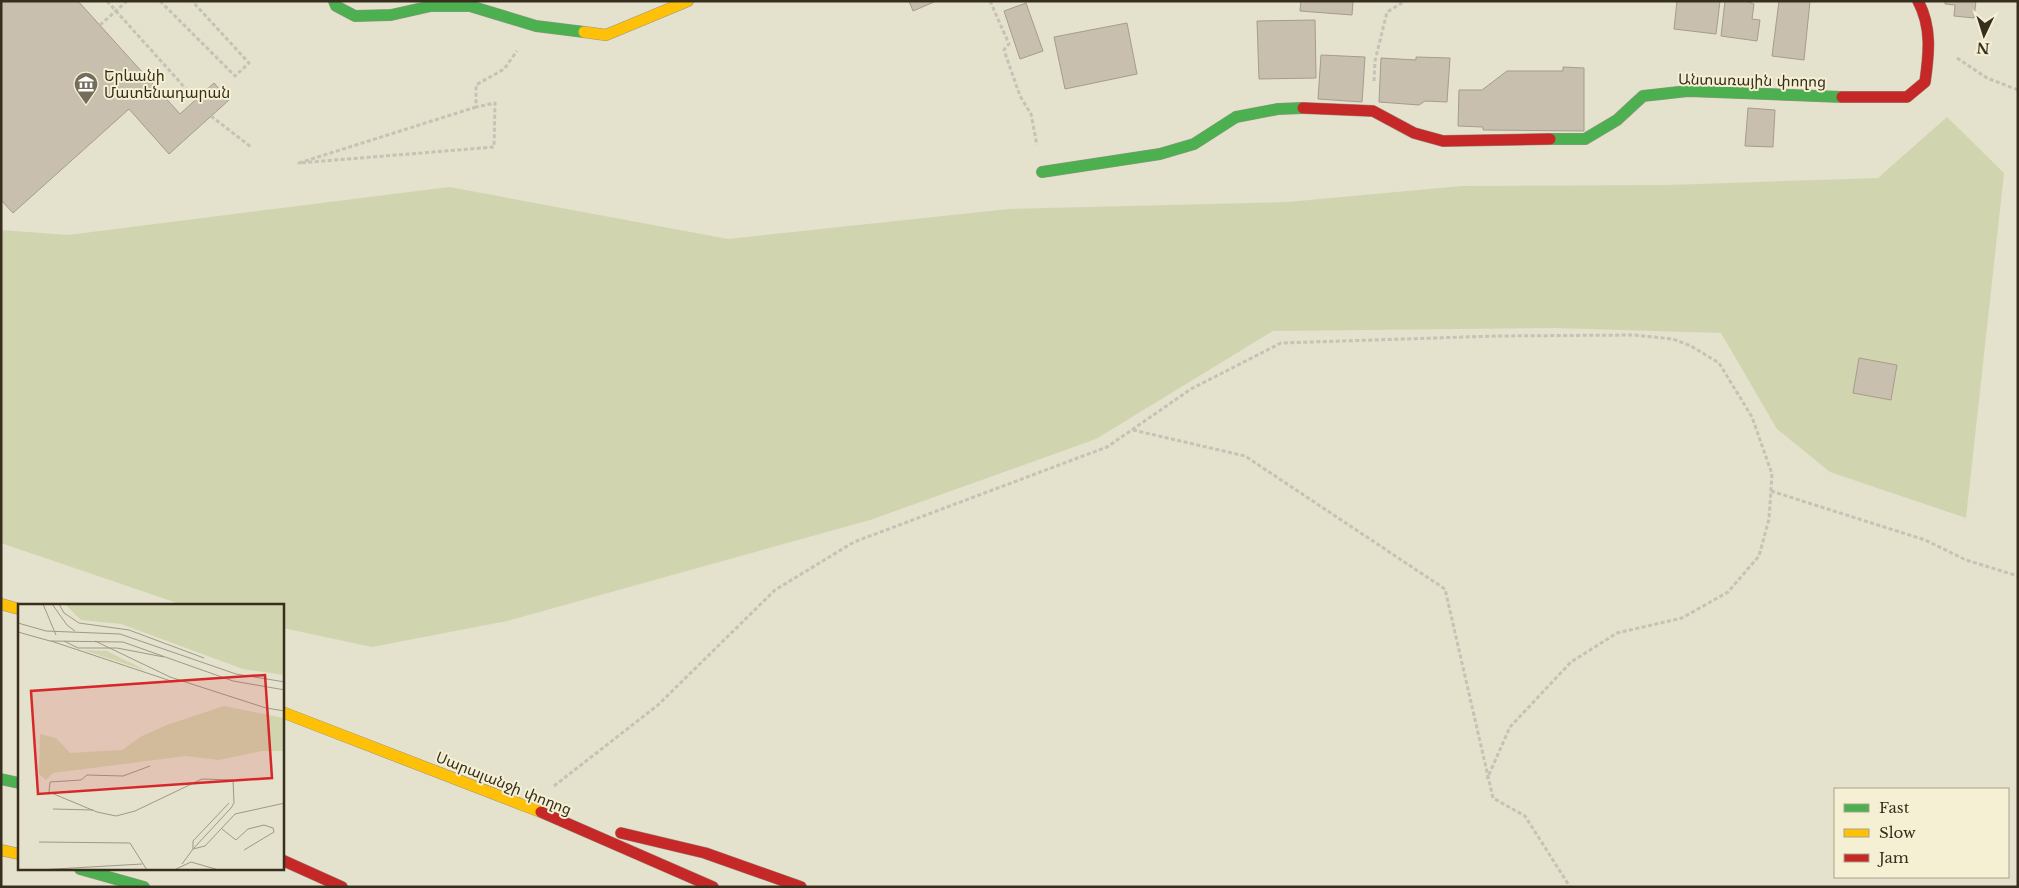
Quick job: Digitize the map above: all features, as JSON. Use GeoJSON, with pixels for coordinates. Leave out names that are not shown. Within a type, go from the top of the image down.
{"type":"FeatureCollection","features":[{"type":"Feature","properties":{"kind":"street"},"geometry":{"type":"LineString","coordinates":[[334,1],[336,6],[355,16],[391,14],[431,6],[470,6],[536,26],[606,35],[688,1]]}},
{"type":"Feature","properties":{"kind":"street","name":"Անտառային փողոց"},"geometry":{"type":"LineString","coordinates":[[1042,172],[1160,154],[1194,144],[1236,116],[1270,110],[1320,107],[1373,111],[1414,133],[1443,141],[1585,139],[1617,120],[1643,96],[1688,91],[1846,97],[1907,96],[1925,82],[1930,44],[1925,12],[1918,1]]}},
{"type":"Feature","properties":{"kind":"street"},"geometry":{"type":"LineString","coordinates":[[1,604],[18,609]]}},
{"type":"Feature","properties":{"kind":"street","name":"Սարալանջի փողոց"},"geometry":{"type":"LineString","coordinates":[[284,713],[550,816],[713,887]]}},
{"type":"Feature","properties":{"kind":"street"},"geometry":{"type":"LineString","coordinates":[[1,779],[18,783]]}},
{"type":"Feature","properties":{"kind":"street"},"geometry":{"type":"LineString","coordinates":[[550,816],[705,853],[801,887]]}},
{"type":"Feature","properties":{"kind":"street"},"geometry":{"type":"LineString","coordinates":[[1,850],[18,854]]}},
{"type":"Feature","properties":{"kind":"street"},"geometry":{"type":"LineString","coordinates":[[284,861],[342,887]]}},
{"type":"Feature","properties":{"kind":"street"},"geometry":{"type":"LineString","coordinates":[[84,870],[144,887]]}},
{"type":"Feature","properties":{"kind":"path"},"geometry":{"type":"LineString","coordinates":[[107,1],[196,100]]}},
{"type":"Feature","properties":{"kind":"path"},"geometry":{"type":"LineString","coordinates":[[100,25],[127,1]]}},
{"type":"Feature","properties":{"kind":"path"},"geometry":{"type":"LineString","coordinates":[[160,1],[235,76],[249,63],[192,1]]}},
{"type":"Feature","properties":{"kind":"path"},"geometry":{"type":"LineString","coordinates":[[990,1],[1009,44],[1004,50],[1020,96],[1031,114],[1042,172]]}},
{"type":"Feature","properties":{"kind":"path"},"geometry":{"type":"LineString","coordinates":[[1373,111],[1375,61],[1387,12],[1405,1]]}},
{"type":"Feature","properties":{"kind":"path"},"geometry":{"type":"LineString","coordinates":[[476,107],[476,85],[504,69]]}},
{"type":"Feature","properties":{"kind":"path"},"geometry":{"type":"LineString","coordinates":[[1987,78],[2018,90]]}},
{"type":"Feature","properties":{"kind":"path"},"geometry":{"type":"LineString","coordinates":[[495,102],[494,147],[299,163],[476,107],[495,102]]}},
{"type":"Feature","properties":{"kind":"path"},"geometry":{"type":"LineString","coordinates":[[211,116],[251,147]]}},
{"type":"Feature","properties":{"kind":"path"},"geometry":{"type":"LineString","coordinates":[[529,808],[658,705],[775,590],[854,542],[1107,447],[1191,389],[1281,343],[1496,336],[1634,335],[1673,339],[1692,346],[1719,363],[1752,417],[1772,474],[1770,519],[1759,556],[1728,592],[1682,618],[1616,633],[1571,662],[1510,727],[1487,779]]}},
{"type":"Feature","properties":{"kind":"path"},"geometry":{"type":"LineString","coordinates":[[1132,430],[1245,456],[1444,589],[1492,798],[1525,816],[1570,887]]}},
{"type":"Feature","properties":{"kind":"path"},"geometry":{"type":"LineString","coordinates":[[1771,491],[1925,540],[1966,560],[2018,576]]}},
{"type":"Feature","properties":{"kind":"green space"},"geometry":{"type":"Polygon","coordinates":[[[1947,117],[2004,173],[1966,518],[1830,472],[1777,429],[1721,333],[1555,328],[1273,331],[1096,439],[870,520],[507,621],[372,647],[284,628],[284,604],[180,604],[1,543],[1,230],[68,235],[449,187],[728,239],[1009,209],[1287,202],[1462,186],[1667,185],[1878,178],[1947,117]]]}},
{"type":"Feature","properties":{"kind":"building","name":"Երևանի Մատենադարան"},"geometry":{"type":"Polygon","coordinates":[[[1,1],[78,1],[180,114],[214,83],[229,100],[169,154],[129,109],[13,213],[1,200],[1,1]]]}},
{"type":"Feature","properties":{"kind":"building"},"geometry":{"type":"Polygon","coordinates":[[[909,1],[933,1],[934,2],[913,11],[909,1]]]}},
{"type":"Feature","properties":{"kind":"building"},"geometry":{"type":"Polygon","coordinates":[[[1301,1],[1353,1],[1352,15],[1300,11],[1301,1]]]}},
{"type":"Feature","properties":{"kind":"building"},"geometry":{"type":"Polygon","coordinates":[[[1677,1],[1720,1],[1716,34],[1674,29],[1677,1]]]}},
{"type":"Feature","properties":{"kind":"building"},"geometry":{"type":"Polygon","coordinates":[[[1725,1],[1745,1],[1754,4],[1752,19],[1760,20],[1757,41],[1721,36],[1725,1]]]}},
{"type":"Feature","properties":{"kind":"building"},"geometry":{"type":"Polygon","coordinates":[[[1779,1],[1810,1],[1804,60],[1772,56],[1779,1]]]}},
{"type":"Feature","properties":{"kind":"building"},"geometry":{"type":"Polygon","coordinates":[[[1945,1],[1976,1],[1974,18],[1954,16],[1955,5],[1945,4],[1945,1]]]}},
{"type":"Feature","properties":{"kind":"building"},"geometry":{"type":"Polygon","coordinates":[[[1026,3],[1043,51],[1020,59],[1004,11],[1026,3]]]}},
{"type":"Feature","properties":{"kind":"building"},"geometry":{"type":"Polygon","coordinates":[[[1315,20],[1316,78],[1259,79],[1257,21],[1315,20]]]}},
{"type":"Feature","properties":{"kind":"building"},"geometry":{"type":"Polygon","coordinates":[[[1127,23],[1137,74],[1065,89],[1054,37],[1127,23]]]}},
{"type":"Feature","properties":{"kind":"building"},"geometry":{"type":"Polygon","coordinates":[[[1321,55],[1365,57],[1362,102],[1318,99],[1321,55]]]}},
{"type":"Feature","properties":{"kind":"building"},"geometry":{"type":"Polygon","coordinates":[[[1416,57],[1450,58],[1447,102],[1425,101],[1419,105],[1379,102],[1381,58],[1416,60],[1416,57]]]}},
{"type":"Feature","properties":{"kind":"building"},"geometry":{"type":"Polygon","coordinates":[[[1563,67],[1584,68],[1584,131],[1483,130],[1483,127],[1458,126],[1459,90],[1482,90],[1507,71],[1563,71],[1563,67]]]}},
{"type":"Feature","properties":{"kind":"building"},"geometry":{"type":"Polygon","coordinates":[[[1748,108],[1775,110],[1773,147],[1745,146],[1748,108]]]}},
{"type":"Feature","properties":{"kind":"building"},"geometry":{"type":"Polygon","coordinates":[[[1859,358],[1897,365],[1891,400],[1853,393],[1859,358]]]}},
{"type":"Feature","properties":{"kind":"traffic: fast"},"geometry":{"type":"LineString","coordinates":[[334,1],[336,6],[355,16],[391,15],[431,6],[470,6],[536,26],[584,32]]}},
{"type":"Feature","properties":{"kind":"traffic: fast"},"geometry":{"type":"LineString","coordinates":[[1550,139],[1585,139],[1617,120],[1643,96],[1688,91],[1842,97]]}},
{"type":"Feature","properties":{"kind":"traffic: fast"},"geometry":{"type":"LineString","coordinates":[[1042,172],[1160,154],[1194,144],[1236,117],[1278,109],[1303,108]]}},
{"type":"Feature","properties":{"kind":"traffic: fast"},"geometry":{"type":"LineString","coordinates":[[1,779],[18,783]]}},
{"type":"Feature","properties":{"kind":"traffic: fast"},"geometry":{"type":"LineString","coordinates":[[84,870],[144,887]]}},
{"type":"Feature","properties":{"kind":"traffic: slow"},"geometry":{"type":"LineString","coordinates":[[584,32],[606,35],[688,1]]}},
{"type":"Feature","properties":{"kind":"traffic: slow"},"geometry":{"type":"LineString","coordinates":[[1,604],[18,609]]}},
{"type":"Feature","properties":{"kind":"traffic: slow"},"geometry":{"type":"LineString","coordinates":[[284,713],[541,812]]}},
{"type":"Feature","properties":{"kind":"traffic: slow"},"geometry":{"type":"LineString","coordinates":[[1,850],[18,854]]}},
{"type":"Feature","properties":{"kind":"traffic: jam"},"geometry":{"type":"LineString","coordinates":[[1842,97],[1907,97],[1925,82],[1928,41],[1926,21],[1918,1]]}},
{"type":"Feature","properties":{"kind":"traffic: jam"},"geometry":{"type":"LineString","coordinates":[[1303,108],[1373,111],[1414,133],[1443,141],[1550,139]]}},
{"type":"Feature","properties":{"kind":"traffic: jam"},"geometry":{"type":"LineString","coordinates":[[541,812],[713,887]]}},
{"type":"Feature","properties":{"kind":"traffic: jam"},"geometry":{"type":"LineString","coordinates":[[621,833],[705,853],[801,887]]}},
{"type":"Feature","properties":{"kind":"traffic: jam"},"geometry":{"type":"LineString","coordinates":[[284,861],[342,887]]}},
{"type":"Feature","properties":{"kind":"place","name":"Երևանի Մատենադարան"},"geometry":{"type":"Point","coordinates":[86,105]}}]}
